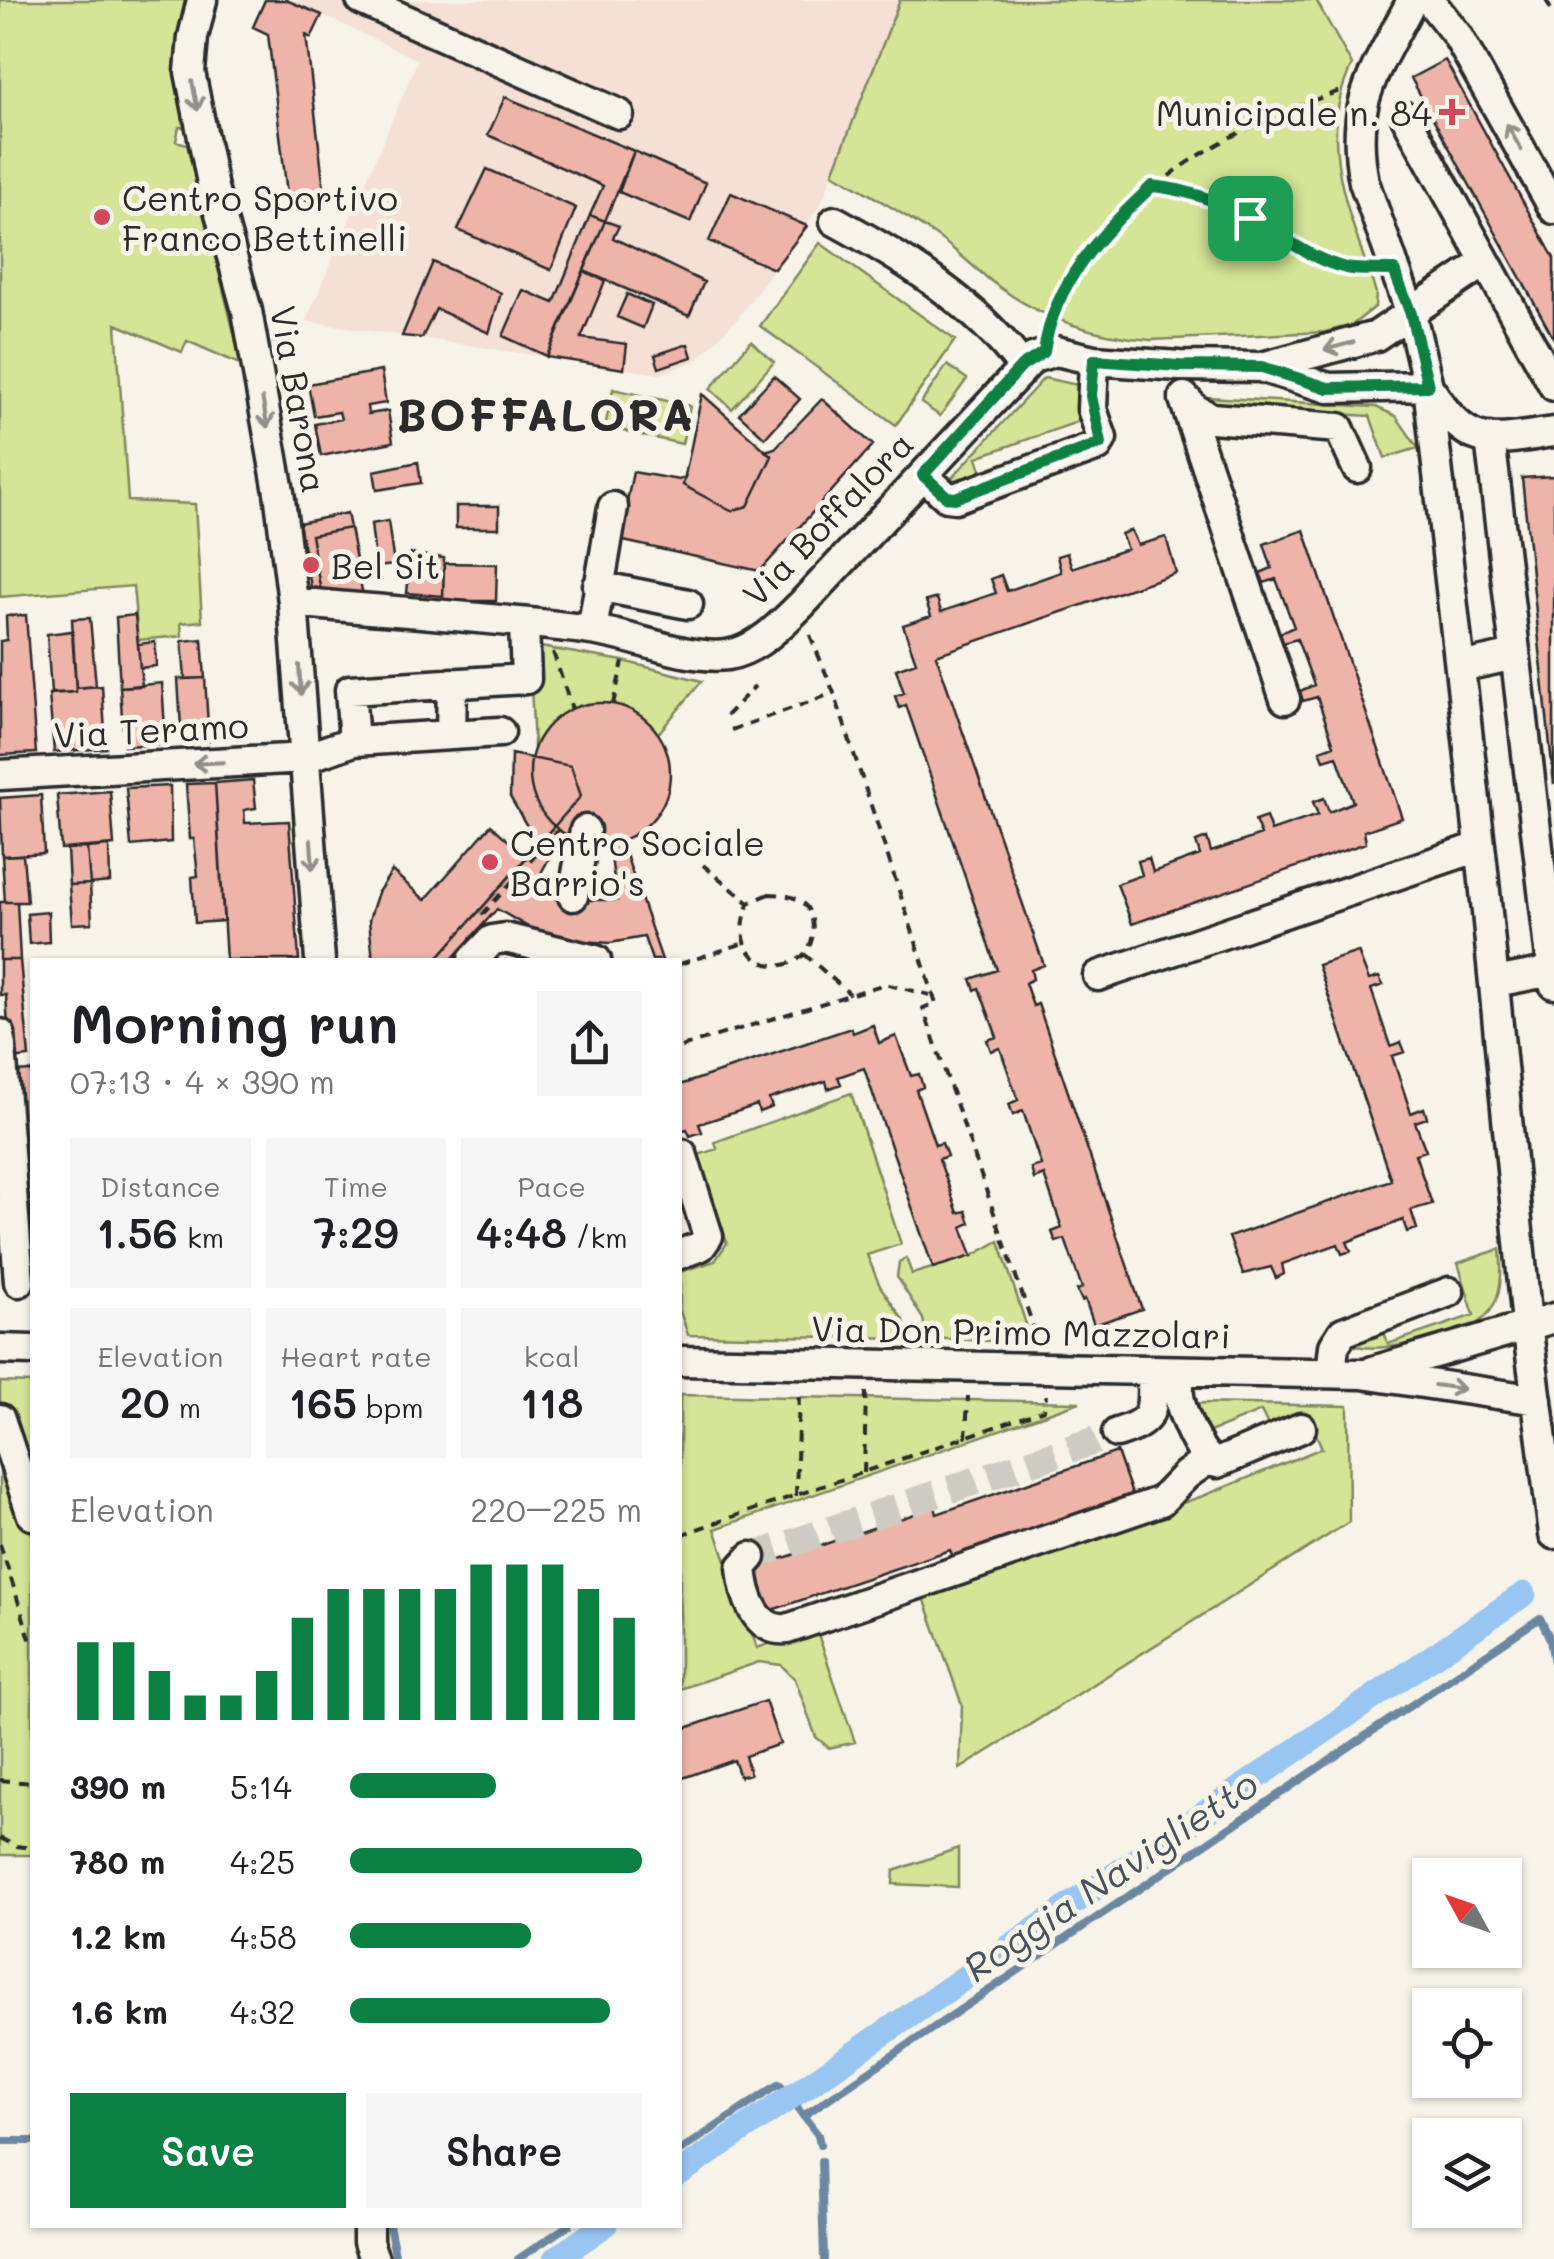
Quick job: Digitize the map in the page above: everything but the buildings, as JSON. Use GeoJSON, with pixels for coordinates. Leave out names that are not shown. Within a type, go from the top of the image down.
{"type":"FeatureCollection","features":[{"type":"Feature","properties":{"kind":"street","name":"Via Barona"},"geometry":{"type":"LineString","coordinates":[[202,0],[190,72],[214,188],[247,311],[280,492],[294,602],[320,958]]}},
{"type":"Feature","properties":{"kind":"street"},"geometry":{"type":"LineString","coordinates":[[361,0],[619,114]]}},
{"type":"Feature","properties":{"kind":"street"},"geometry":{"type":"LineString","coordinates":[[1554,209],[1457,35],[1429,2],[1392,42],[1372,73],[1358,130],[1364,182],[1411,314],[1428,386],[1494,982],[1541,1321],[1537,1400],[1554,1534]]}},
{"type":"Feature","properties":{"kind":"street"},"geometry":{"type":"LineString","coordinates":[[1406,117],[1554,386]]}},
{"type":"Feature","properties":{"kind":"street"},"geometry":{"type":"LineString","coordinates":[[835,222],[900,259],[980,319],[1004,342],[1033,359],[1056,351],[1094,360],[1262,367],[1376,336],[1484,263]]}},
{"type":"Feature","properties":{"kind":"street","name":"Via Boffalora"},"geometry":{"type":"LineString","coordinates":[[294,602],[592,630],[711,656],[732,654],[776,629],[802,604],[1033,359]]}},
{"type":"Feature","properties":{"kind":"street"},"geometry":{"type":"LineString","coordinates":[[923,475],[947,497],[955,498],[1098,446],[1102,438],[1091,396],[1094,360]]}},
{"type":"Feature","properties":{"kind":"street"},"geometry":{"type":"LineString","coordinates":[[1179,366],[1184,399],[1285,699]]}},
{"type":"Feature","properties":{"kind":"street"},"geometry":{"type":"LineString","coordinates":[[1262,367],[1328,388],[1428,386]]}},
{"type":"Feature","properties":{"kind":"street"},"geometry":{"type":"LineString","coordinates":[[1428,386],[1452,423],[1472,436],[1554,432]]}},
{"type":"Feature","properties":{"kind":"street"},"geometry":{"type":"LineString","coordinates":[[1184,399],[1210,418],[1339,428],[1357,468]]}},
{"type":"Feature","properties":{"kind":"street"},"geometry":{"type":"LineString","coordinates":[[1490,438],[1553,978],[1494,982]]}},
{"type":"Feature","properties":{"kind":"street"},"geometry":{"type":"LineString","coordinates":[[592,630],[613,507]]}},
{"type":"Feature","properties":{"kind":"street"},"geometry":{"type":"LineString","coordinates":[[598,586],[688,604]]}},
{"type":"Feature","properties":{"kind":"street"},"geometry":{"type":"LineString","coordinates":[[354,742],[350,690],[526,680],[524,624]]}},
{"type":"Feature","properties":{"kind":"street"},"geometry":{"type":"LineString","coordinates":[[1460,667],[1516,654]]}},
{"type":"Feature","properties":{"kind":"street"},"geometry":{"type":"LineString","coordinates":[[451,734],[452,684]]}},
{"type":"Feature","properties":{"kind":"street"},"geometry":{"type":"LineString","coordinates":[[306,758],[354,742],[500,732]]}},
{"type":"Feature","properties":{"kind":"street","name":"Via Teramo"},"geometry":{"type":"LineString","coordinates":[[0,775],[306,758]]}},
{"type":"Feature","properties":{"kind":"street"},"geometry":{"type":"LineString","coordinates":[[573,896],[575,826]]}},
{"type":"Feature","properties":{"kind":"street"},"geometry":{"type":"LineString","coordinates":[[1098,976],[1479,846]]}},
{"type":"Feature","properties":{"kind":"street"},"geometry":{"type":"LineString","coordinates":[[475,958],[492,940],[505,938],[588,958]]}},
{"type":"Feature","properties":{"kind":"street"},"geometry":{"type":"LineString","coordinates":[[0,1034],[19,1282]]}},
{"type":"Feature","properties":{"kind":"street"},"geometry":{"type":"LineString","coordinates":[[682,1154],[708,1236],[701,1246],[682,1253]]}},
{"type":"Feature","properties":{"kind":"street"},"geometry":{"type":"LineString","coordinates":[[1331,1374],[1334,1346],[1343,1332],[1450,1292]]}},
{"type":"Feature","properties":{"kind":"street","name":"Via Don Primo Mazzolari"},"geometry":{"type":"LineString","coordinates":[[1362,1374],[1541,1321]]}},
{"type":"Feature","properties":{"kind":"street"},"geometry":{"type":"LineString","coordinates":[[0,1350],[30,1350]]}},
{"type":"Feature","properties":{"kind":"street","name":"Via Don Primo Mazzolari"},"geometry":{"type":"LineString","coordinates":[[682,1360],[1362,1374],[1537,1400]]}},
{"type":"Feature","properties":{"kind":"street"},"geometry":{"type":"LineString","coordinates":[[1117,1433],[1148,1418],[1166,1371]]}},
{"type":"Feature","properties":{"kind":"street"},"geometry":{"type":"LineString","coordinates":[[1166,1371],[1207,1460],[1217,1463],[1300,1428]]}},
{"type":"Feature","properties":{"kind":"street"},"geometry":{"type":"LineString","coordinates":[[0,1418],[10,1480],[30,1512]]}},
{"type":"Feature","properties":{"kind":"street"},"geometry":{"type":"LineString","coordinates":[[751,1557],[742,1567],[742,1575],[758,1620],[770,1629],[787,1629],[1161,1500],[1207,1460]]}},
{"type":"Feature","properties":{"kind":"street"},"geometry":{"type":"LineString","coordinates":[[368,2228],[374,2259]]}},
{"type":"Feature","properties":{"kind":"path"},"geometry":{"type":"LineString","coordinates":[[1546,0],[1554,15]]}},
{"type":"Feature","properties":{"kind":"path"},"geometry":{"type":"LineString","coordinates":[[1033,359],[1070,277],[1108,229],[1152,186],[1209,147],[1280,111],[1346,88]]}},
{"type":"Feature","properties":{"kind":"path"},"geometry":{"type":"LineString","coordinates":[[1152,186],[1175,188],[1232,210],[1308,254],[1347,268],[1394,270]]}},
{"type":"Feature","properties":{"kind":"path"},"geometry":{"type":"LineString","coordinates":[[807,628],[834,693],[936,1003],[923,1008],[1040,1345]]}},
{"type":"Feature","properties":{"kind":"path"},"geometry":{"type":"LineString","coordinates":[[552,643],[572,709]]}},
{"type":"Feature","properties":{"kind":"path"},"geometry":{"type":"LineString","coordinates":[[613,704],[624,657]]}},
{"type":"Feature","properties":{"kind":"path"},"geometry":{"type":"LineString","coordinates":[[726,716],[754,686]]}},
{"type":"Feature","properties":{"kind":"path"},"geometry":{"type":"LineString","coordinates":[[731,730],[834,693]]}},
{"type":"Feature","properties":{"kind":"path"},"geometry":{"type":"LineString","coordinates":[[481,917],[575,826]]}},
{"type":"Feature","properties":{"kind":"path"},"geometry":{"type":"LineString","coordinates":[[704,865],[749,902]]}},
{"type":"Feature","properties":{"kind":"path"},"geometry":{"type":"LineString","coordinates":[[780,894],[806,905],[811,915],[811,946],[788,966],[768,965],[749,953],[742,924],[749,902],[780,894]]}},
{"type":"Feature","properties":{"kind":"path"},"geometry":{"type":"LineString","coordinates":[[682,963],[744,943]]}},
{"type":"Feature","properties":{"kind":"path"},"geometry":{"type":"LineString","coordinates":[[804,954],[850,994]]}},
{"type":"Feature","properties":{"kind":"path"},"geometry":{"type":"LineString","coordinates":[[682,1048],[885,984],[933,995]]}},
{"type":"Feature","properties":{"kind":"path"},"geometry":{"type":"LineString","coordinates":[[796,1496],[799,1391]]}},
{"type":"Feature","properties":{"kind":"path"},"geometry":{"type":"LineString","coordinates":[[864,1473],[866,1392]]}},
{"type":"Feature","properties":{"kind":"path"},"geometry":{"type":"LineString","coordinates":[[682,1534],[1044,1410],[1046,1394]]}},
{"type":"Feature","properties":{"kind":"path"},"geometry":{"type":"LineString","coordinates":[[966,1438],[968,1396]]}},
{"type":"Feature","properties":{"kind":"path"},"geometry":{"type":"LineString","coordinates":[[0,1544],[30,1639]]}},
{"type":"Feature","properties":{"kind":"path"},"geometry":{"type":"LineString","coordinates":[[0,1780],[30,1783]]}},
{"type":"Feature","properties":{"kind":"path"},"geometry":{"type":"LineString","coordinates":[[0,1838],[30,1848]]}},
{"type":"Feature","properties":{"kind":"shaded area"},"geometry":{"type":"Polygon","coordinates":[[[291,0],[900,0],[821,204],[738,318],[696,361],[659,374],[306,321],[418,60],[291,0]]]}},
{"type":"Feature","properties":{"kind":"green space"},"geometry":{"type":"Polygon","coordinates":[[[0,0],[188,0],[180,64],[185,127],[179,127],[176,141],[187,144],[242,365],[187,341],[182,352],[116,324],[128,501],[195,504],[202,621],[181,623],[182,636],[138,640],[133,586],[0,597],[0,0]]]}},
{"type":"Feature","properties":{"kind":"green space"},"geometry":{"type":"Polygon","coordinates":[[[900,0],[1316,0],[1352,65],[1341,93],[1337,151],[1348,209],[1376,293],[1375,307],[1352,325],[1325,332],[1151,340],[1110,335],[1071,324],[1016,299],[926,229],[833,173],[900,0]]]}},
{"type":"Feature","properties":{"kind":"green space"},"geometry":{"type":"Polygon","coordinates":[[[820,243],[955,340],[896,425],[760,326],[820,243]]]}},
{"type":"Feature","properties":{"kind":"green space"},"geometry":{"type":"Polygon","coordinates":[[[751,341],[774,362],[732,409],[710,389],[751,341]]]}},
{"type":"Feature","properties":{"kind":"green space"},"geometry":{"type":"Polygon","coordinates":[[[947,365],[967,379],[940,416],[921,403],[947,365]]]}},
{"type":"Feature","properties":{"kind":"green space"},"geometry":{"type":"Polygon","coordinates":[[[1044,378],[1078,385],[1083,420],[977,457],[982,473],[949,481],[1044,378]]]}},
{"type":"Feature","properties":{"kind":"green space"},"geometry":{"type":"Polygon","coordinates":[[[613,389],[690,406],[682,444],[605,427],[613,389]]]}},
{"type":"Feature","properties":{"kind":"green space"},"geometry":{"type":"Polygon","coordinates":[[[1203,399],[1376,407],[1396,416],[1418,448],[1385,458],[1370,416],[1207,406],[1203,399]]]}},
{"type":"Feature","properties":{"kind":"green space"},"geometry":{"type":"Polygon","coordinates":[[[529,645],[623,661],[702,681],[657,735],[627,710],[593,704],[560,717],[534,746],[529,645]]]}},
{"type":"Feature","properties":{"kind":"green space"},"geometry":{"type":"Polygon","coordinates":[[[851,1093],[901,1244],[867,1255],[880,1286],[904,1321],[909,1338],[688,1335],[682,1317],[682,1271],[715,1261],[727,1243],[698,1155],[717,1149],[715,1142],[851,1093]]]}},
{"type":"Feature","properties":{"kind":"green space"},"geometry":{"type":"Polygon","coordinates":[[[999,1241],[1032,1343],[927,1338],[923,1319],[897,1277],[899,1262],[906,1258],[912,1274],[972,1256],[999,1241]]]}},
{"type":"Feature","properties":{"kind":"green space"},"geometry":{"type":"Polygon","coordinates":[[[1500,1249],[1501,1272],[1494,1305],[1473,1326],[1403,1345],[1355,1346],[1383,1329],[1388,1344],[1474,1315],[1458,1263],[1500,1249]]]}},
{"type":"Feature","properties":{"kind":"green space"},"geometry":{"type":"Polygon","coordinates":[[[0,1382],[30,1383],[30,1855],[0,1855],[0,1382]]]}},
{"type":"Feature","properties":{"kind":"green space"},"geometry":{"type":"Polygon","coordinates":[[[682,1395],[1080,1402],[715,1529],[757,1648],[816,1628],[855,1742],[829,1748],[816,1737],[795,1679],[781,1665],[759,1662],[682,1688],[682,1395]]]}},
{"type":"Feature","properties":{"kind":"green space"},"geometry":{"type":"Polygon","coordinates":[[[1194,1403],[1348,1406],[1349,1522],[960,1769],[962,1705],[922,1592],[1203,1496],[1322,1448],[1307,1413],[1268,1425],[1261,1411],[1205,1434],[1194,1403]]]}},
{"type":"Feature","properties":{"kind":"green space"},"geometry":{"type":"Polygon","coordinates":[[[958,1848],[958,1887],[893,1884],[894,1871],[958,1848]]]}},
{"type":"Feature","properties":{"kind":"waterway"},"geometry":{"type":"LineString","coordinates":[[682,2172],[1524,1594]]}},
{"type":"Feature","properties":{"kind":"waterway","name":"Roggia Naviglietto"},"geometry":{"type":"LineString","coordinates":[[803,2116],[1540,1618],[1550,1639],[1554,1663]]}},
{"type":"Feature","properties":{"kind":"waterway","name":"Roggia Naviglietto"},"geometry":{"type":"LineString","coordinates":[[682,2150],[779,2084],[818,2135],[820,2144]]}},
{"type":"Feature","properties":{"kind":"waterway","name":"Roggia Naviglietto"},"geometry":{"type":"LineString","coordinates":[[0,2141],[30,2141]]}},
{"type":"Feature","properties":{"kind":"waterway"},"geometry":{"type":"LineString","coordinates":[[821,2161],[824,2259]]}},
{"type":"Feature","properties":{"kind":"waterway","name":"Roggia Naviglietto"},"geometry":{"type":"LineString","coordinates":[[390,2228],[396,2259]]}},
{"type":"Feature","properties":{"kind":"waterway","name":"Roggia Naviglietto"},"geometry":{"type":"LineString","coordinates":[[518,2259],[564,2228]]}},
{"type":"Feature","properties":{"kind":"waterway"},"geometry":{"type":"LineString","coordinates":[[555,2259],[601,2228]]}},
{"type":"Feature","properties":{"kind":"tunnel"},"geometry":{"type":"LineString","coordinates":[[751,1557],[1117,1433]]}},
{"type":"Feature","properties":{"kind":"place","name":"Municipale n. 84"},"geometry":{"type":"Point","coordinates":[1452,112]}},
{"type":"Feature","properties":{"kind":"place","name":"Centro Sportivo Franco Bettinelli"},"geometry":{"type":"Point","coordinates":[102,217]}},
{"type":"Feature","properties":{"kind":"place","name":"Bel Sit"},"geometry":{"type":"Point","coordinates":[311,565]}},
{"type":"Feature","properties":{"kind":"place","name":"Centro Sociale Barrio's"},"geometry":{"type":"Point","coordinates":[490,862]}},
{"type":"Feature","properties":{"kind":"district","name":"BOFFALORA"},"geometry":{"type":"Point","coordinates":[546,413]}},
{"type":"Feature","properties":{"kind":"route"},"geometry":{"type":"LineString","coordinates":[[1152,186],[1175,188],[1250,218],[1308,254],[1347,268],[1394,270],[1411,314],[1428,386],[1328,388],[1262,367],[1094,360],[1091,396],[1102,438],[1098,446],[955,498],[947,497],[923,475],[1022,366],[1044,352],[1049,318],[1070,277],[1108,229],[1152,186]]}}]}
